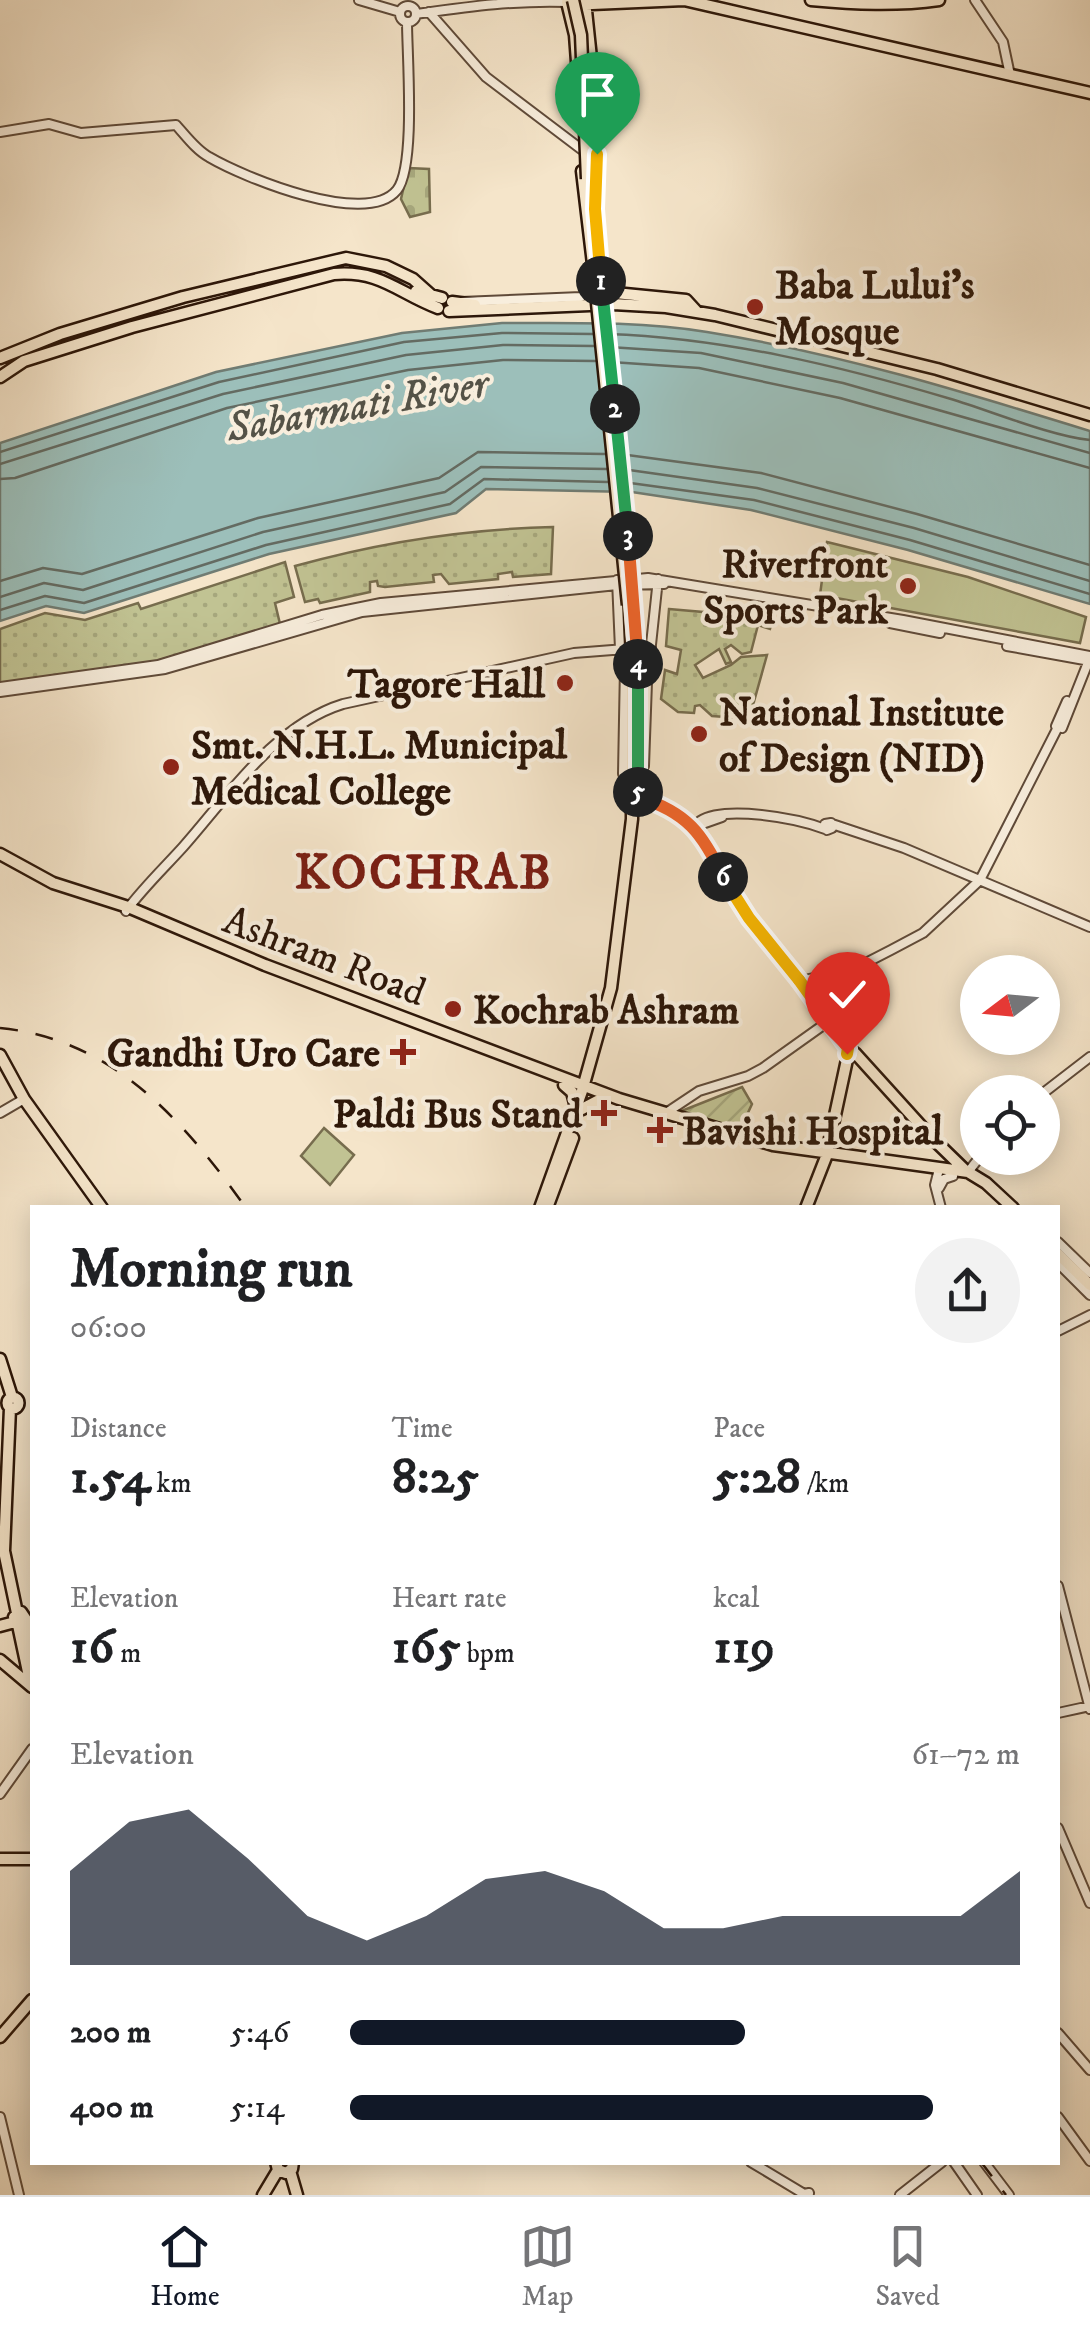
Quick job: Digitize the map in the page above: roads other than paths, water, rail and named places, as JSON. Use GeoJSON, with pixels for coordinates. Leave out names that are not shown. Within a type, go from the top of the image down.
{"type":"FeatureCollection","features":[{"type":"Feature","properties":{"kind":"main road"},"geometry":{"type":"LineString","coordinates":[[577,2],[628,0]]}},
{"type":"Feature","properties":{"kind":"main road"},"geometry":{"type":"LineString","coordinates":[[577,2],[684,0],[716,4],[1090,93]]}},
{"type":"Feature","properties":{"kind":"main road"},"geometry":{"type":"LineString","coordinates":[[811,0],[905,5],[940,0]]}},
{"type":"Feature","properties":{"kind":"main road"},"geometry":{"type":"LineString","coordinates":[[840,0],[917,0]]}},
{"type":"Feature","properties":{"kind":"main road"},"geometry":{"type":"LineString","coordinates":[[577,2],[582,180],[592,208]]}},
{"type":"Feature","properties":{"kind":"main road"},"geometry":{"type":"LineString","coordinates":[[545,1205],[608,1029],[616,991],[635,788],[632,605],[592,208],[587,46],[577,2]]}},
{"type":"Feature","properties":{"kind":"main road"},"geometry":{"type":"LineString","coordinates":[[577,2],[596,115],[592,208]]}},
{"type":"Feature","properties":{"kind":"main road"},"geometry":{"type":"LineString","coordinates":[[3,352],[183,297],[346,258],[386,266],[413,279],[446,303]]}},
{"type":"Feature","properties":{"kind":"main road"},"geometry":{"type":"LineString","coordinates":[[597,263],[607,268],[615,293],[686,300],[696,310]]}},
{"type":"Feature","properties":{"kind":"main road"},"geometry":{"type":"LineString","coordinates":[[0,374],[23,356],[104,331],[339,270],[368,270],[446,303],[613,304],[696,310],[936,369],[1090,412]]}},
{"type":"Feature","properties":{"kind":"main road"},"geometry":{"type":"LineString","coordinates":[[635,788],[666,801],[698,823],[728,888],[851,1054],[935,1148],[939,1170]]}},
{"type":"Feature","properties":{"kind":"main road","name":"Ashram Road"},"geometry":{"type":"LineString","coordinates":[[0,856],[53,883],[127,909],[247,963],[565,1083],[758,1146],[960,1174]]}},
{"type":"Feature","properties":{"kind":"main road"},"geometry":{"type":"LineString","coordinates":[[809,1205],[829,1155],[851,1054]]}},
{"type":"Feature","properties":{"kind":"main road"},"geometry":{"type":"LineString","coordinates":[[851,1054],[960,1167]]}},
{"type":"Feature","properties":{"kind":"main road"},"geometry":{"type":"LineString","coordinates":[[0,1055],[24,1099],[100,1205]]}},
{"type":"Feature","properties":{"kind":"main road"},"geometry":{"type":"LineString","coordinates":[[579,1108],[565,1083],[591,1072]]}},
{"type":"Feature","properties":{"kind":"main road"},"geometry":{"type":"LineString","coordinates":[[579,1108],[602,1095],[591,1072]]}},
{"type":"Feature","properties":{"kind":"main road","name":"Ashram Road"},"geometry":{"type":"LineString","coordinates":[[602,1095],[748,1139],[829,1155]]}},
{"type":"Feature","properties":{"kind":"main road","name":"Ashram Road"},"geometry":{"type":"LineString","coordinates":[[939,1170],[986,1183],[1006,1205]]}},
{"type":"Feature","properties":{"kind":"main road"},"geometry":{"type":"LineString","coordinates":[[1060,1250],[1090,1278]]}},
{"type":"Feature","properties":{"kind":"main road"},"geometry":{"type":"LineString","coordinates":[[0,1363],[9,1404],[4,1551],[30,1651]]}},
{"type":"Feature","properties":{"kind":"main road"},"geometry":{"type":"LineString","coordinates":[[0,1624],[23,1617]]}},
{"type":"Feature","properties":{"kind":"main road"},"geometry":{"type":"LineString","coordinates":[[23,1617],[30,1676]]}},
{"type":"Feature","properties":{"kind":"main road"},"geometry":{"type":"LineString","coordinates":[[0,1657],[30,1683]]}},
{"type":"Feature","properties":{"kind":"main road"},"geometry":{"type":"LineString","coordinates":[[0,1856],[30,1856]]}},
{"type":"Feature","properties":{"kind":"main road"},"geometry":{"type":"LineString","coordinates":[[0,2035],[30,2000]]}},
{"type":"Feature","properties":{"kind":"main road"},"geometry":{"type":"LineString","coordinates":[[265,2195],[284,2169]]}},
{"type":"Feature","properties":{"kind":"main road"},"geometry":{"type":"LineString","coordinates":[[284,2169],[295,2195]]}},
{"type":"Feature","properties":{"kind":"street"},"geometry":{"type":"LineString","coordinates":[[359,0],[412,7],[416,14]]}},
{"type":"Feature","properties":{"kind":"street"},"geometry":{"type":"LineString","coordinates":[[416,14],[577,2]]}},
{"type":"Feature","properties":{"kind":"street"},"geometry":{"type":"LineString","coordinates":[[978,4],[1003,42],[1010,75]]}},
{"type":"Feature","properties":{"kind":"street"},"geometry":{"type":"LineString","coordinates":[[0,132],[49,124],[81,133],[176,125],[207,156],[262,182],[330,200],[381,200],[398,189],[406,164],[406,22],[402,20],[402,6]]}},
{"type":"Feature","properties":{"kind":"street"},"geometry":{"type":"LineString","coordinates":[[429,12],[486,77],[581,149]]}},
{"type":"Feature","properties":{"kind":"street"},"geometry":{"type":"LineString","coordinates":[[406,22],[416,14]]}},
{"type":"Feature","properties":{"kind":"street"},"geometry":{"type":"LineString","coordinates":[[446,303],[582,296],[586,293],[589,266],[597,263]]}},
{"type":"Feature","properties":{"kind":"street"},"geometry":{"type":"LineString","coordinates":[[617,582],[630,648],[623,774],[635,788],[644,766],[658,581]]}},
{"type":"Feature","properties":{"kind":"street"},"geometry":{"type":"LineString","coordinates":[[0,690],[157,668],[362,612],[617,582],[658,581],[1087,658],[1059,727],[980,880],[922,932],[902,944],[854,969],[800,981]]}},
{"type":"Feature","properties":{"kind":"street"},"geometry":{"type":"LineString","coordinates":[[127,909],[249,772],[298,727],[322,712],[552,657],[651,647]]}},
{"type":"Feature","properties":{"kind":"street"},"geometry":{"type":"LineString","coordinates":[[698,823],[722,816],[765,815],[852,832],[904,848],[1090,927]]}},
{"type":"Feature","properties":{"kind":"street"},"geometry":{"type":"LineString","coordinates":[[666,1113],[699,1091],[763,1068],[829,1021]]}},
{"type":"Feature","properties":{"kind":"street"},"geometry":{"type":"LineString","coordinates":[[1060,1080],[1090,1057]]}},
{"type":"Feature","properties":{"kind":"street"},"geometry":{"type":"LineString","coordinates":[[0,1114],[24,1099]]}},
{"type":"Feature","properties":{"kind":"street"},"geometry":{"type":"LineString","coordinates":[[939,1170],[940,1205]]}},
{"type":"Feature","properties":{"kind":"street"},"geometry":{"type":"LineString","coordinates":[[937,1192],[944,1179],[954,1176]]}},
{"type":"Feature","properties":{"kind":"street"},"geometry":{"type":"LineString","coordinates":[[1060,1265],[1090,1296]]}},
{"type":"Feature","properties":{"kind":"street"},"geometry":{"type":"LineString","coordinates":[[1060,1329],[1090,1315]]}},
{"type":"Feature","properties":{"kind":"street"},"geometry":{"type":"LineString","coordinates":[[1060,1600],[1090,1707],[1060,1713]]}},
{"type":"Feature","properties":{"kind":"street"},"geometry":{"type":"LineString","coordinates":[[0,1794],[30,1753]]}},
{"type":"Feature","properties":{"kind":"street"},"geometry":{"type":"LineString","coordinates":[[1060,1833],[1090,1903]]}},
{"type":"Feature","properties":{"kind":"street"},"geometry":{"type":"LineString","coordinates":[[1060,2035],[1090,2070]]}},
{"type":"Feature","properties":{"kind":"street"},"geometry":{"type":"LineString","coordinates":[[0,2117],[19,2195]]}},
{"type":"Feature","properties":{"kind":"street"},"geometry":{"type":"LineString","coordinates":[[1060,2120],[1090,2160]]}},
{"type":"Feature","properties":{"kind":"street"},"geometry":{"type":"LineString","coordinates":[[759,2165],[810,2194]]}},
{"type":"Feature","properties":{"kind":"street"},"geometry":{"type":"LineString","coordinates":[[900,2195],[938,2165]]}},
{"type":"Feature","properties":{"kind":"street"},"geometry":{"type":"LineString","coordinates":[[956,2165],[978,2195]]}},
{"type":"Feature","properties":{"kind":"street"},"geometry":{"type":"LineString","coordinates":[[986,2165],[1009,2195]]}},
{"type":"Feature","properties":{"kind":"water","name":"Sabarmati River"},"geometry":{"type":"Polygon","coordinates":[[[502,323],[656,326],[756,341],[900,375],[1090,431],[1090,604],[908,550],[751,510],[632,492],[486,489],[456,513],[269,554],[84,613],[46,606],[0,621],[0,443],[216,372],[402,333],[502,323]]]}},
{"type":"Feature","properties":{"kind":"railway"},"geometry":{"type":"LineString","coordinates":[[0,1028],[40,1035],[111,1067],[171,1116],[244,1205]]}},
{"type":"Feature","properties":{"kind":"railway"},"geometry":{"type":"LineString","coordinates":[[983,2165],[1006,2195]]}},
{"type":"Feature","properties":{"kind":"place","name":"Baba Lului's Mosque"},"geometry":{"type":"Point","coordinates":[755,307]}},
{"type":"Feature","properties":{"kind":"place","name":"Riverfront Sports Park"},"geometry":{"type":"Point","coordinates":[908,586]}},
{"type":"Feature","properties":{"kind":"place","name":"Tagore Hall"},"geometry":{"type":"Point","coordinates":[565,683]}},
{"type":"Feature","properties":{"kind":"place","name":"National Institute of Design (NID)"},"geometry":{"type":"Point","coordinates":[699,734]}},
{"type":"Feature","properties":{"kind":"place","name":"Smt. N.H.L. Municipal Medical College"},"geometry":{"type":"Point","coordinates":[171,767]}},
{"type":"Feature","properties":{"kind":"place","name":"Kochrab Ashram"},"geometry":{"type":"Point","coordinates":[453,1009]}},
{"type":"Feature","properties":{"kind":"place","name":"Gandhi Uro Care"},"geometry":{"type":"Point","coordinates":[403,1052]}},
{"type":"Feature","properties":{"kind":"place","name":"Paldi Bus Stand"},"geometry":{"type":"Point","coordinates":[604,1113]}},
{"type":"Feature","properties":{"kind":"place","name":"Bavishi Hospital"},"geometry":{"type":"Point","coordinates":[660,1130]}},
{"type":"Feature","properties":{"kind":"district","name":"KOCHRAB"},"geometry":{"type":"Point","coordinates":[424,870]}}]}
